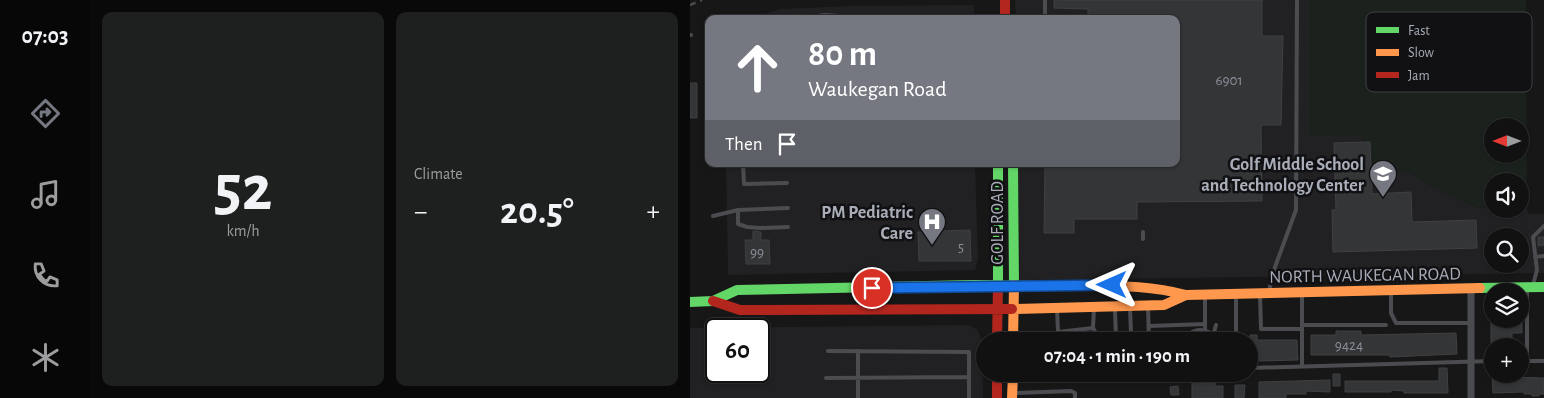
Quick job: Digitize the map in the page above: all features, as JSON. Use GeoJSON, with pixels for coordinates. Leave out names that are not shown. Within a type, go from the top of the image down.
{"type":"FeatureCollection","features":[{"type":"Feature","properties":{"kind":"main road"},"geometry":{"type":"LineString","coordinates":[[1005,0],[1005,15]]}},
{"type":"Feature","properties":{"kind":"main road","name":"GOLF ROAD"},"geometry":{"type":"LineString","coordinates":[[998,167],[998,332]]}},
{"type":"Feature","properties":{"kind":"main road","name":"GOLF ROAD"},"geometry":{"type":"LineString","coordinates":[[1013,167],[1013,332]]}},
{"type":"Feature","properties":{"kind":"main road","name":"NORTH WAUKEGAN ROAD"},"geometry":{"type":"LineString","coordinates":[[713,301],[737,290],[1014,285],[1143,286],[1165,289],[1186,295],[1544,287]]}},
{"type":"Feature","properties":{"kind":"main road","name":"NORTH WAUKEGAN ROAD"},"geometry":{"type":"LineString","coordinates":[[713,301],[740,310],[998,310],[1164,304],[1186,295]]}},
{"type":"Feature","properties":{"kind":"main road"},"geometry":{"type":"LineString","coordinates":[[690,302],[713,301]]}},
{"type":"Feature","properties":{"kind":"main road"},"geometry":{"type":"LineString","coordinates":[[997,382],[997,398]]}},
{"type":"Feature","properties":{"kind":"main road"},"geometry":{"type":"LineString","coordinates":[[1012,395],[1013,382]]}},
{"type":"Feature","properties":{"kind":"street"},"geometry":{"type":"LineString","coordinates":[[1470,398],[1471,289]]}},
{"type":"Feature","properties":{"kind":"lane"},"geometry":{"type":"LineString","coordinates":[[1045,0],[1045,15]]}},
{"type":"Feature","properties":{"kind":"lane"},"geometry":{"type":"LineString","coordinates":[[1297,0],[1296,210],[1264,293],[1261,329],[1386,324]]}},
{"type":"Feature","properties":{"kind":"lane"},"geometry":{"type":"LineString","coordinates":[[742,167],[744,184],[787,183]]}},
{"type":"Feature","properties":{"kind":"lane"},"geometry":{"type":"LineString","coordinates":[[713,216],[738,210],[788,208]]}},
{"type":"Feature","properties":{"kind":"lane"},"geometry":{"type":"LineString","coordinates":[[738,210],[738,224],[747,227],[788,226]]}},
{"type":"Feature","properties":{"kind":"lane"},"geometry":{"type":"LineString","coordinates":[[1528,338],[1530,287],[1536,270],[1533,237],[1544,226]]}},
{"type":"Feature","properties":{"kind":"lane"},"geometry":{"type":"LineString","coordinates":[[1143,232],[1143,239]]}},
{"type":"Feature","properties":{"kind":"lane"},"geometry":{"type":"LineString","coordinates":[[1535,257],[1544,256]]}},
{"type":"Feature","properties":{"kind":"lane"},"geometry":{"type":"LineString","coordinates":[[1391,291],[1392,314],[1396,324],[1471,323]]}},
{"type":"Feature","properties":{"kind":"lane"},"geometry":{"type":"LineString","coordinates":[[1302,293],[1302,367]]}},
{"type":"Feature","properties":{"kind":"lane"},"geometry":{"type":"LineString","coordinates":[[1236,294],[1236,331]]}},
{"type":"Feature","properties":{"kind":"lane"},"geometry":{"type":"LineString","coordinates":[[1204,295],[1205,330]]}},
{"type":"Feature","properties":{"kind":"lane"},"geometry":{"type":"LineString","coordinates":[[1130,305],[1131,332]]}},
{"type":"Feature","properties":{"kind":"lane"},"geometry":{"type":"LineString","coordinates":[[1148,305],[1149,332]]}},
{"type":"Feature","properties":{"kind":"lane"},"geometry":{"type":"LineString","coordinates":[[1094,306],[1093,328],[1095,332]]}},
{"type":"Feature","properties":{"kind":"lane"},"geometry":{"type":"LineString","coordinates":[[1115,306],[1116,332]]}},
{"type":"Feature","properties":{"kind":"lane"},"geometry":{"type":"LineString","coordinates":[[1057,307],[1058,332],[1093,328]]}},
{"type":"Feature","properties":{"kind":"lane"},"geometry":{"type":"LineString","coordinates":[[1149,326],[1205,324]]}},
{"type":"Feature","properties":{"kind":"lane"},"geometry":{"type":"LineString","coordinates":[[1214,332],[1216,325]]}},
{"type":"Feature","properties":{"kind":"lane"},"geometry":{"type":"LineString","coordinates":[[1191,332],[1205,330],[1208,332]]}},
{"type":"Feature","properties":{"kind":"lane"},"geometry":{"type":"LineString","coordinates":[[828,351],[968,352],[969,398]]}},
{"type":"Feature","properties":{"kind":"lane"},"geometry":{"type":"LineString","coordinates":[[858,351],[858,398]]}},
{"type":"Feature","properties":{"kind":"lane"},"geometry":{"type":"LineString","coordinates":[[1529,360],[1544,360]]}},
{"type":"Feature","properties":{"kind":"lane"},"geometry":{"type":"LineString","coordinates":[[1258,368],[1484,361]]}},
{"type":"Feature","properties":{"kind":"lane"},"geometry":{"type":"LineString","coordinates":[[826,378],[969,377]]}},
{"type":"Feature","properties":{"kind":"lane"},"geometry":{"type":"LineString","coordinates":[[1012,395],[1071,391],[1075,393],[1075,398]]}},
{"type":"Feature","properties":{"kind":"shaded area"},"geometry":{"type":"Polygon","coordinates":[[[1015,0],[1310,0],[1310,135],[1362,135],[1370,142],[1371,174],[1408,171],[1438,190],[1479,208],[1484,208],[1484,218],[1529,218],[1529,214],[1544,214],[1544,273],[1020,280],[1018,167],[1180,167],[1180,15],[1016,15],[1015,0]]]}},
{"type":"Feature","properties":{"kind":"shaded area"},"geometry":{"type":"Polygon","coordinates":[[[1310,0],[1526,0],[1526,12],[1366,12],[1366,92],[1526,92],[1527,118],[1484,118],[1484,163],[1527,163],[1527,173],[1484,173],[1484,208],[1479,208],[1438,190],[1408,171],[1371,174],[1370,142],[1362,142],[1362,135],[1310,135],[1310,0]]]}},
{"type":"Feature","properties":{"kind":"shaded area"},"geometry":{"type":"Polygon","coordinates":[[[974,5],[974,15],[762,15],[780,9],[852,6],[974,5]]]}},
{"type":"Feature","properties":{"kind":"shaded area"},"geometry":{"type":"Polygon","coordinates":[[[726,167],[975,167],[978,259],[975,270],[728,275],[726,167]]]}},
{"type":"Feature","properties":{"kind":"shaded area"},"geometry":{"type":"Polygon","coordinates":[[[968,325],[977,329],[978,332],[976,332],[976,382],[983,382],[983,398],[690,398],[690,328],[705,328],[705,383],[770,383],[770,327],[968,325]]]}},
{"type":"Feature","properties":{"kind":"building"},"geometry":{"type":"Polygon","coordinates":[[[1054,0],[1262,0],[1262,36],[1283,36],[1281,125],[1261,125],[1262,201],[1137,202],[1137,219],[1074,219],[1074,233],[1044,233],[1045,167],[1180,167],[1180,15],[1088,15],[1088,9],[1054,8],[1054,0]]]}},
{"type":"Feature","properties":{"kind":"building"},"geometry":{"type":"Polygon","coordinates":[[[690,83],[697,83],[697,118],[690,118],[690,83]]]}},
{"type":"Feature","properties":{"kind":"building"},"geometry":{"type":"Polygon","coordinates":[[[1370,142],[1372,194],[1411,192],[1412,222],[1476,220],[1477,248],[1333,252],[1332,210],[1336,210],[1334,143],[1370,142]]]}},
{"type":"Feature","properties":{"kind":"building"},"geometry":{"type":"Polygon","coordinates":[[[970,230],[971,261],[919,261],[918,232],[970,230]]]}},
{"type":"Feature","properties":{"kind":"building"},"geometry":{"type":"Polygon","coordinates":[[[753,231],[761,232],[761,240],[769,240],[770,264],[746,264],[745,240],[753,240],[753,231]]]}},
{"type":"Feature","properties":{"kind":"building"},"geometry":{"type":"Polygon","coordinates":[[[1538,237],[1544,237],[1544,245],[1538,246],[1538,237]]]}},
{"type":"Feature","properties":{"kind":"building"},"geometry":{"type":"Polygon","coordinates":[[[1491,328],[1522,328],[1522,333],[1512,333],[1512,338],[1491,338],[1491,328]]]}},
{"type":"Feature","properties":{"kind":"building"},"geometry":{"type":"Polygon","coordinates":[[[1336,331],[1361,331],[1361,335],[1456,333],[1457,354],[1390,357],[1390,355],[1311,355],[1311,335],[1336,335],[1336,331]]]}},
{"type":"Feature","properties":{"kind":"building"},"geometry":{"type":"Polygon","coordinates":[[[1258,340],[1297,340],[1298,360],[1259,361],[1258,340]]]}},
{"type":"Feature","properties":{"kind":"building"},"geometry":{"type":"Polygon","coordinates":[[[1439,368],[1447,368],[1448,393],[1404,393],[1404,391],[1391,390],[1391,392],[1345,392],[1345,381],[1439,381],[1439,368]]]}},
{"type":"Feature","properties":{"kind":"building"},"geometry":{"type":"Polygon","coordinates":[[[1333,374],[1340,374],[1340,386],[1333,386],[1333,374]]]}},
{"type":"Feature","properties":{"kind":"building"},"geometry":{"type":"Polygon","coordinates":[[[1529,378],[1544,378],[1544,394],[1539,394],[1539,396],[1524,394],[1524,392],[1493,393],[1492,383],[1529,383],[1529,378]]]}},
{"type":"Feature","properties":{"kind":"building"},"geometry":{"type":"Polygon","coordinates":[[[1330,380],[1330,392],[1306,391],[1306,394],[1286,394],[1286,398],[1259,398],[1259,382],[1330,380]]]}},
{"type":"Feature","properties":{"kind":"building"},"geometry":{"type":"Polygon","coordinates":[[[1192,382],[1215,383],[1215,386],[1223,386],[1223,398],[1192,398],[1192,382]]]}},
{"type":"Feature","properties":{"kind":"building"},"geometry":{"type":"Polygon","coordinates":[[[1235,385],[1245,385],[1244,398],[1235,398],[1235,385]]]}},
{"type":"Feature","properties":{"kind":"building"},"geometry":{"type":"Polygon","coordinates":[[[1178,386],[1179,395],[1171,395],[1170,387],[1178,386]]]}},
{"type":"Feature","properties":{"kind":"railway"},"geometry":{"type":"LineString","coordinates":[[690,5],[702,0]]}},
{"type":"Feature","properties":{"kind":"traffic: fast"},"geometry":{"type":"LineString","coordinates":[[998,167],[998,286]]}},
{"type":"Feature","properties":{"kind":"traffic: fast"},"geometry":{"type":"LineString","coordinates":[[1013,167],[1014,285]]}},
{"type":"Feature","properties":{"kind":"traffic: fast"},"geometry":{"type":"LineString","coordinates":[[690,302],[713,301],[737,290],[974,285],[1090,286]]}},
{"type":"Feature","properties":{"kind":"traffic: fast"},"geometry":{"type":"LineString","coordinates":[[1480,288],[1544,287]]}},
{"type":"Feature","properties":{"kind":"traffic: slow"},"geometry":{"type":"LineString","coordinates":[[1013,332],[1014,285]]}},
{"type":"Feature","properties":{"kind":"traffic: slow"},"geometry":{"type":"LineString","coordinates":[[1090,286],[1150,288],[1186,295],[1480,288]]}},
{"type":"Feature","properties":{"kind":"traffic: slow"},"geometry":{"type":"LineString","coordinates":[[1012,309],[1164,305],[1186,295]]}},
{"type":"Feature","properties":{"kind":"traffic: slow"},"geometry":{"type":"LineString","coordinates":[[1012,398],[1013,382]]}},
{"type":"Feature","properties":{"kind":"traffic: jam"},"geometry":{"type":"LineString","coordinates":[[1005,0],[1005,15]]}},
{"type":"Feature","properties":{"kind":"traffic: jam"},"geometry":{"type":"LineString","coordinates":[[997,332],[998,286]]}},
{"type":"Feature","properties":{"kind":"traffic: jam"},"geometry":{"type":"LineString","coordinates":[[713,301],[740,310],[1012,309]]}},
{"type":"Feature","properties":{"kind":"traffic: jam"},"geometry":{"type":"LineString","coordinates":[[997,382],[997,398]]}},
{"type":"Feature","properties":{"kind":"place","name":"Golf Middle School and Technology Center"},"geometry":{"type":"Point","coordinates":[1383,198]}},
{"type":"Feature","properties":{"kind":"place","name":"PM Pediatric Care"},"geometry":{"type":"Point","coordinates":[932,246]}},
{"type":"Feature","properties":{"kind":"route"},"geometry":{"type":"LineString","coordinates":[[872,288],[974,285],[1112,285]]}}]}
